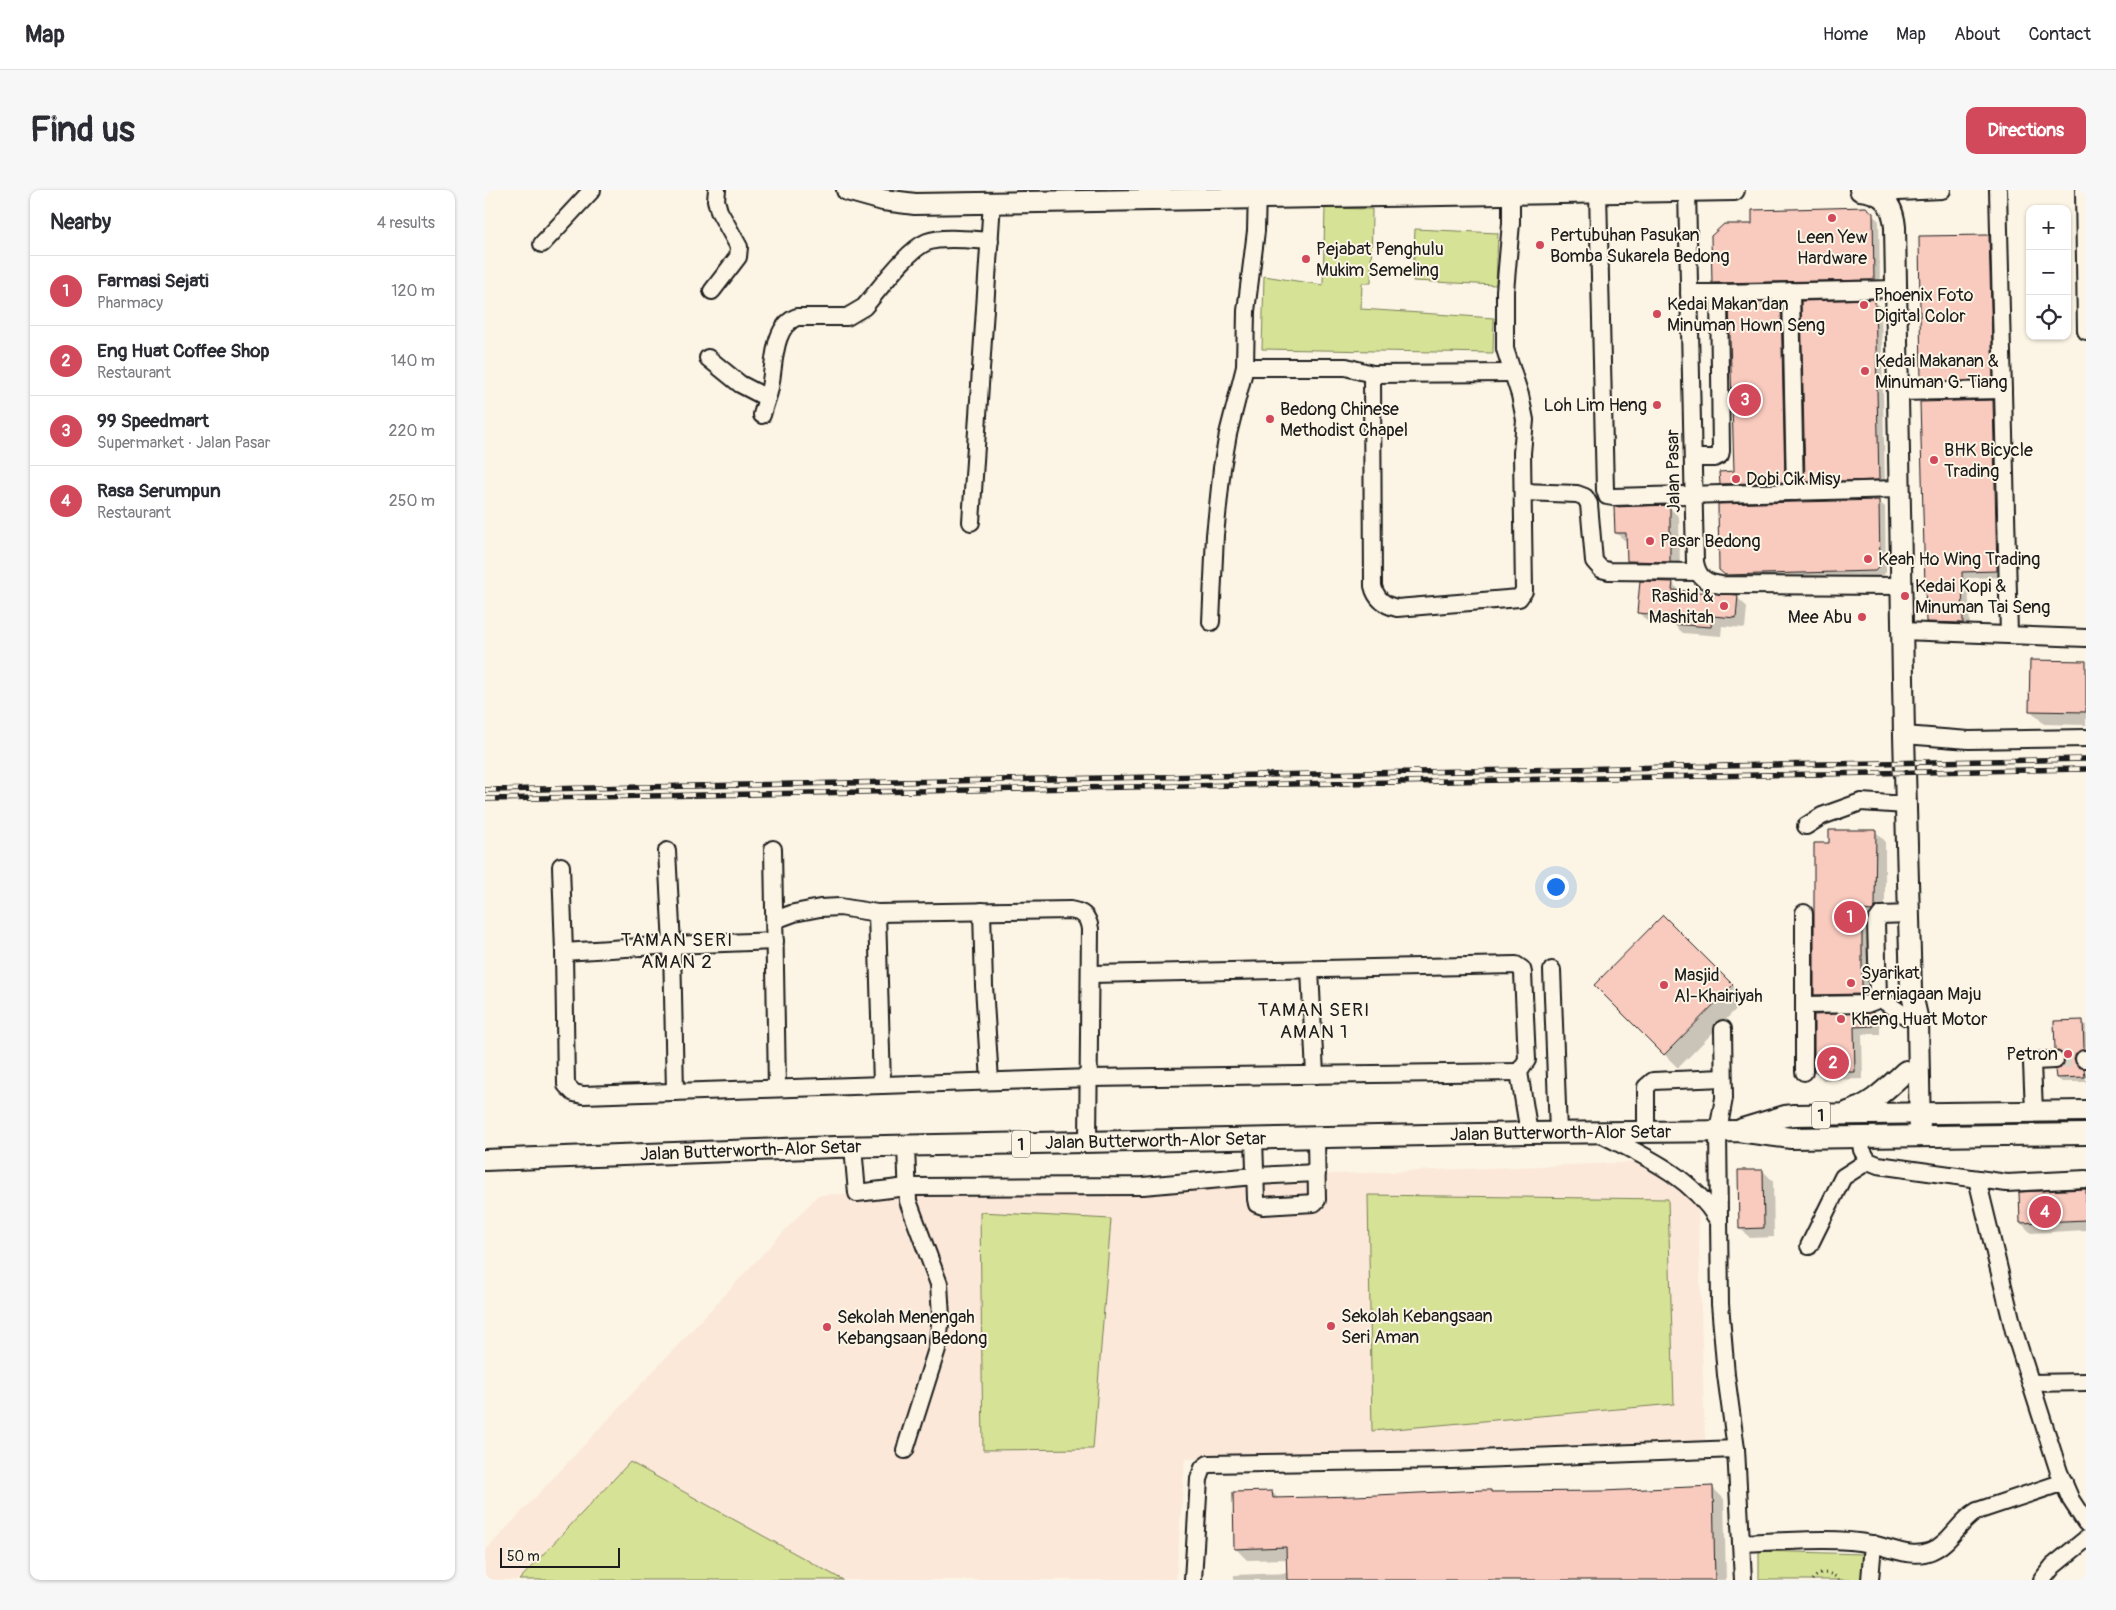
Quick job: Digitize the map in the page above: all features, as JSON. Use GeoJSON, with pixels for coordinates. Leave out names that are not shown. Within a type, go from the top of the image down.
{"type":"FeatureCollection","features":[{"type":"Feature","properties":{"kind":"main road"},"geometry":{"type":"LineString","coordinates":[[847,190],[883,200],[915,204],[1004,198],[1734,190]]}},
{"type":"Feature","properties":{"kind":"main road"},"geometry":{"type":"LineString","coordinates":[[1868,192],[1886,199],[1894,217],[1911,990],[1917,1021],[1912,1074],[1938,1100],[1967,1112]]}},
{"type":"Feature","properties":{"kind":"main road"},"geometry":{"type":"LineString","coordinates":[[1911,990],[1907,1017],[1912,1074],[1913,1137]]}},
{"type":"Feature","properties":{"kind":"main road"},"geometry":{"type":"LineString","coordinates":[[1837,1114],[1859,1109],[1912,1074]]}},
{"type":"Feature","properties":{"kind":"main road","name":"Jalan Butterworth-Alor Setar"},"geometry":{"type":"LineString","coordinates":[[1738,1131],[1785,1116],[2086,1111]]}},
{"type":"Feature","properties":{"kind":"main road","name":"Jalan Butterworth-Alor Setar"},"geometry":{"type":"LineString","coordinates":[[485,1160],[853,1147],[1557,1132],[1738,1131],[1791,1138],[2086,1134]]}},
{"type":"Feature","properties":{"kind":"street"},"geometry":{"type":"LineString","coordinates":[[542,244],[591,190]]}},
{"type":"Feature","properties":{"kind":"street"},"geometry":{"type":"LineString","coordinates":[[712,291],[738,257],[739,247],[719,211],[716,200],[717,190]]}},
{"type":"Feature","properties":{"kind":"street","name":"Jalan Pasar"},"geometry":{"type":"LineString","coordinates":[[1687,190],[1695,562],[1697,572]]}},
{"type":"Feature","properties":{"kind":"street"},"geometry":{"type":"LineString","coordinates":[[1868,192],[1942,190]]}},
{"type":"Feature","properties":{"kind":"street"},"geometry":{"type":"LineString","coordinates":[[1998,190],[2009,635]]}},
{"type":"Feature","properties":{"kind":"street"},"geometry":{"type":"LineString","coordinates":[[2083,190],[2086,330]]}},
{"type":"Feature","properties":{"kind":"street"},"geometry":{"type":"LineString","coordinates":[[1372,374],[1373,586],[1375,594],[1381,601],[1397,608],[1519,598],[1524,591],[1523,492],[1525,420],[1523,406],[1505,349],[1505,299],[1511,222],[1511,192]]}},
{"type":"Feature","properties":{"kind":"street"},"geometry":{"type":"LineString","coordinates":[[1598,192],[1606,493],[1613,497],[1899,489]]}},
{"type":"Feature","properties":{"kind":"street"},"geometry":{"type":"LineString","coordinates":[[1211,622],[1215,535],[1222,468],[1228,434],[1245,367],[1246,311],[1256,231],[1257,194]]}},
{"type":"Feature","properties":{"kind":"street"},"geometry":{"type":"LineString","coordinates":[[971,522],[990,241],[1004,198]]}},
{"type":"Feature","properties":{"kind":"street"},"geometry":{"type":"LineString","coordinates":[[762,415],[777,343],[783,328],[790,319],[797,317],[847,317],[855,313],[864,306],[916,249],[927,242],[940,240],[990,241]]}},
{"type":"Feature","properties":{"kind":"street"},"geometry":{"type":"LineString","coordinates":[[1689,293],[1896,289]]}},
{"type":"Feature","properties":{"kind":"street"},"geometry":{"type":"LineString","coordinates":[[1791,291],[1795,492]]}},
{"type":"Feature","properties":{"kind":"street"},"geometry":{"type":"LineString","coordinates":[[1693,458],[1714,458],[1720,455],[1721,451],[1719,293]]}},
{"type":"Feature","properties":{"kind":"street"},"geometry":{"type":"LineString","coordinates":[[708,358],[741,384],[767,398]]}},
{"type":"Feature","properties":{"kind":"street"},"geometry":{"type":"LineString","coordinates":[[1245,367],[1347,367],[1372,374],[1513,373]]}},
{"type":"Feature","properties":{"kind":"street"},"geometry":{"type":"LineString","coordinates":[[1898,392],[2003,390]]}},
{"type":"Feature","properties":{"kind":"street"},"geometry":{"type":"LineString","coordinates":[[1523,492],[1577,494],[1585,497],[1589,504],[1594,561],[1601,569],[1609,571],[1697,572],[1706,582],[1721,585],[1901,586]]}},
{"type":"Feature","properties":{"kind":"street"},"geometry":{"type":"LineString","coordinates":[[1902,630],[2086,638]]}},
{"type":"Feature","properties":{"kind":"street"},"geometry":{"type":"LineString","coordinates":[[1904,735],[1969,740],[2086,738]]}},
{"type":"Feature","properties":{"kind":"street"},"geometry":{"type":"LineString","coordinates":[[1806,826],[1822,816],[1861,802],[1906,805]]}},
{"type":"Feature","properties":{"kind":"street"},"geometry":{"type":"LineString","coordinates":[[773,849],[777,1088]]}},
{"type":"Feature","properties":{"kind":"street"},"geometry":{"type":"LineString","coordinates":[[667,851],[672,945],[675,1092]]}},
{"type":"Feature","properties":{"kind":"street"},"geometry":{"type":"LineString","coordinates":[[561,866],[566,1085],[569,1090],[583,1095],[1090,1078],[1519,1072]]}},
{"type":"Feature","properties":{"kind":"street"},"geometry":{"type":"LineString","coordinates":[[775,920],[795,913],[820,908],[840,907],[877,913],[1070,910],[1082,913],[1087,917],[1090,928],[1088,1142]]}},
{"type":"Feature","properties":{"kind":"street"},"geometry":{"type":"LineString","coordinates":[[983,911],[984,986],[990,1082]]}},
{"type":"Feature","properties":{"kind":"street"},"geometry":{"type":"LineString","coordinates":[[877,913],[882,1085]]}},
{"type":"Feature","properties":{"kind":"street"},"geometry":{"type":"LineString","coordinates":[[1804,913],[1804,1072]]}},
{"type":"Feature","properties":{"kind":"street"},"geometry":{"type":"LineString","coordinates":[[1907,1017],[1880,999],[1877,993],[1877,919],[1885,914],[1909,914]]}},
{"type":"Feature","properties":{"kind":"street"},"geometry":{"type":"LineString","coordinates":[[564,952],[775,941]]}},
{"type":"Feature","properties":{"kind":"street"},"geometry":{"type":"LineString","coordinates":[[1091,974],[1516,964],[1522,968],[1523,973],[1527,1060],[1519,1072],[1529,1133]]}},
{"type":"Feature","properties":{"kind":"street"},"geometry":{"type":"LineString","coordinates":[[1310,969],[1315,1075]]}},
{"type":"Feature","properties":{"kind":"street"},"geometry":{"type":"LineString","coordinates":[[1552,970],[1557,1132]]}},
{"type":"Feature","properties":{"kind":"street"},"geometry":{"type":"LineString","coordinates":[[1804,1005],[1867,1004],[1880,999]]}},
{"type":"Feature","properties":{"kind":"street"},"geometry":{"type":"LineString","coordinates":[[1723,1028],[1722,1114],[1718,1131],[1720,1304],[1723,1348],[1736,1449],[1743,1580]]}},
{"type":"Feature","properties":{"kind":"street"},"geometry":{"type":"LineString","coordinates":[[2034,1111],[2032,1063],[2034,1061],[2055,1060]]}},
{"type":"Feature","properties":{"kind":"street"},"geometry":{"type":"LineString","coordinates":[[1646,1132],[1646,1092],[1647,1087],[1653,1081],[1723,1078]]}},
{"type":"Feature","properties":{"kind":"street"},"geometry":{"type":"LineString","coordinates":[[1597,1132],[1667,1169],[1694,1189],[1707,1203],[1718,1220]]}},
{"type":"Feature","properties":{"kind":"street"},"geometry":{"type":"LineString","coordinates":[[1860,1137],[1862,1150],[1868,1161],[1878,1166],[2007,1183],[2086,1179]]}},
{"type":"Feature","properties":{"kind":"street"},"geometry":{"type":"LineString","coordinates":[[1254,1139],[1256,1199],[1257,1204],[1263,1206],[1314,1203],[1318,1196],[1316,1138]]}},
{"type":"Feature","properties":{"kind":"street"},"geometry":{"type":"LineString","coordinates":[[905,1450],[937,1349],[941,1317],[939,1284],[908,1201],[906,1146]]}},
{"type":"Feature","properties":{"kind":"street"},"geometry":{"type":"LineString","coordinates":[[853,1147],[857,1193],[907,1187],[1143,1186],[1255,1176],[1317,1173]]}},
{"type":"Feature","properties":{"kind":"street"},"geometry":{"type":"LineString","coordinates":[[1809,1246],[1843,1177],[1868,1161]]}},
{"type":"Feature","properties":{"kind":"street"},"geometry":{"type":"LineString","coordinates":[[1977,1179],[2014,1331],[2063,1482],[2071,1500],[2086,1523]]}},
{"type":"Feature","properties":{"kind":"street"},"geometry":{"type":"LineString","coordinates":[[2031,1383],[2086,1382]]}},
{"type":"Feature","properties":{"kind":"street"},"geometry":{"type":"LineString","coordinates":[[1193,1580],[1199,1479],[1203,1468],[1208,1464],[1451,1460],[1736,1449]]}},
{"type":"Feature","properties":{"kind":"street"},"geometry":{"type":"LineString","coordinates":[[1741,1543],[1846,1540],[1873,1544],[1912,1554],[1931,1551],[1948,1540],[1968,1516],[1977,1511],[2063,1482]]}},
{"type":"Feature","properties":{"kind":"street"},"geometry":{"type":"LineString","coordinates":[[2042,1580],[2053,1566],[2086,1539]]}},
{"type":"Feature","properties":{"kind":"street"},"geometry":{"type":"LineString","coordinates":[[1870,1580],[1873,1544]]}},
{"type":"Feature","properties":{"kind":"path"},"geometry":{"type":"LineString","coordinates":[[1812,1580],[1820,1574],[1826,1573],[1839,1580]]}},
{"type":"Feature","properties":{"kind":"shaded area"},"geometry":{"type":"Polygon","coordinates":[[[1640,1162],[1683,1186],[1698,1211],[1705,1441],[1185,1459],[1176,1580],[485,1580],[485,1551],[818,1195],[1640,1162]]]}},
{"type":"Feature","properties":{"kind":"green space"},"geometry":{"type":"Polygon","coordinates":[[[1325,208],[1372,209],[1371,283],[1362,283],[1361,309],[1494,318],[1493,353],[1262,349],[1264,276],[1323,285],[1325,208]]]}},
{"type":"Feature","properties":{"kind":"green space"},"geometry":{"type":"Polygon","coordinates":[[[1415,229],[1498,233],[1496,285],[1413,281],[1415,229]]]}},
{"type":"Feature","properties":{"kind":"green space"},"geometry":{"type":"Polygon","coordinates":[[[1368,1195],[1668,1199],[1674,1404],[1372,1431],[1368,1195]]]}},
{"type":"Feature","properties":{"kind":"green space"},"geometry":{"type":"Polygon","coordinates":[[[980,1212],[1111,1219],[1093,1449],[983,1450],[980,1212]]]}},
{"type":"Feature","properties":{"kind":"green space"},"geometry":{"type":"Polygon","coordinates":[[[630,1462],[843,1580],[519,1580],[630,1462]]]}},
{"type":"Feature","properties":{"kind":"green space"},"geometry":{"type":"Polygon","coordinates":[[[1759,1551],[1863,1554],[1862,1580],[1759,1580],[1759,1551]]]}},
{"type":"Feature","properties":{"kind":"building"},"geometry":{"type":"Polygon","coordinates":[[[1866,207],[1873,213],[1874,280],[1712,283],[1711,236],[1724,224],[1752,224],[1752,210],[1866,207]]]}},
{"type":"Feature","properties":{"kind":"building"},"geometry":{"type":"Polygon","coordinates":[[[1989,235],[1993,380],[1921,382],[1919,236],[1989,235]]]}},
{"type":"Feature","properties":{"kind":"building"},"geometry":{"type":"Polygon","coordinates":[[[1875,299],[1879,480],[1805,482],[1801,301],[1875,299]]]}},
{"type":"Feature","properties":{"kind":"building"},"geometry":{"type":"Polygon","coordinates":[[[1781,302],[1785,482],[1720,484],[1719,472],[1734,471],[1729,303],[1781,302]]]}},
{"type":"Feature","properties":{"kind":"building"},"geometry":{"type":"Polygon","coordinates":[[[1993,400],[1997,571],[1962,572],[1963,623],[1926,622],[1920,402],[1993,400]]]}},
{"type":"Feature","properties":{"kind":"building"},"geometry":{"type":"Polygon","coordinates":[[[1879,500],[1880,566],[1875,571],[1725,575],[1719,570],[1718,504],[1879,500]]]}},
{"type":"Feature","properties":{"kind":"building","name":"Pasar Bedong"},"geometry":{"type":"Polygon","coordinates":[[[1670,505],[1670,562],[1627,561],[1626,533],[1615,533],[1614,507],[1670,505]]]}},
{"type":"Feature","properties":{"kind":"building"},"geometry":{"type":"Polygon","coordinates":[[[1640,581],[1673,582],[1672,590],[1738,595],[1736,618],[1712,616],[1711,627],[1672,624],[1672,616],[1637,613],[1640,581]]]}},
{"type":"Feature","properties":{"kind":"building"},"geometry":{"type":"Polygon","coordinates":[[[2030,660],[2086,661],[2086,712],[2029,711],[2030,660]]]}},
{"type":"Feature","properties":{"kind":"building"},"geometry":{"type":"Polygon","coordinates":[[[1829,830],[1876,830],[1875,907],[1872,911],[1862,910],[1862,994],[1814,995],[1814,843],[1829,843],[1829,830]]]}},
{"type":"Feature","properties":{"kind":"building","name":"Masjid Al-Khairiyah"},"geometry":{"type":"Polygon","coordinates":[[[1663,915],[1733,985],[1664,1055],[1594,985],[1663,915]]]}},
{"type":"Feature","properties":{"kind":"building"},"geometry":{"type":"Polygon","coordinates":[[[1873,1012],[1873,1026],[1854,1027],[1855,1072],[1814,1072],[1814,1015],[1873,1012]]]}},
{"type":"Feature","properties":{"kind":"building"},"geometry":{"type":"Polygon","coordinates":[[[2083,1020],[2084,1049],[2076,1054],[2074,1059],[2079,1067],[2084,1069],[2085,1077],[2056,1078],[2055,1070],[2061,1068],[2065,1060],[2063,1054],[2055,1050],[2054,1021],[2083,1020]]]}},
{"type":"Feature","properties":{"kind":"building"},"geometry":{"type":"Polygon","coordinates":[[[1738,1170],[1763,1170],[1764,1228],[1739,1229],[1738,1170]]]}},
{"type":"Feature","properties":{"kind":"building"},"geometry":{"type":"Polygon","coordinates":[[[2086,1189],[2086,1220],[2020,1223],[2019,1192],[2086,1189]]]}},
{"type":"Feature","properties":{"kind":"building"},"geometry":{"type":"Polygon","coordinates":[[[1713,1486],[1715,1580],[1287,1580],[1286,1547],[1234,1549],[1233,1492],[1272,1491],[1273,1498],[1483,1490],[1491,1490],[1491,1492],[1603,1491],[1713,1486]]]}},
{"type":"Feature","properties":{"kind":"tunnel"},"geometry":{"type":"LineString","coordinates":[[2055,1060],[2084,1059]]}},
{"type":"Feature","properties":{"kind":"railway"},"geometry":{"type":"LineString","coordinates":[[485,790],[2086,759]]}},
{"type":"Feature","properties":{"kind":"railway"},"geometry":{"type":"LineString","coordinates":[[485,799],[2086,769]]}},
{"type":"Feature","properties":{"kind":"place","name":"Leen Yew Hardware"},"geometry":{"type":"Point","coordinates":[1832,218]}},
{"type":"Feature","properties":{"kind":"place","name":"Pertubuhan Pasukan Bomba Sukarela Bedong"},"geometry":{"type":"Point","coordinates":[1540,245]}},
{"type":"Feature","properties":{"kind":"place","name":"Pejabat Penghulu Mukim Semeling"},"geometry":{"type":"Point","coordinates":[1306,259]}},
{"type":"Feature","properties":{"kind":"place","name":"Phoenix Foto Digital Color"},"geometry":{"type":"Point","coordinates":[1864,305]}},
{"type":"Feature","properties":{"kind":"place","name":"Kedai Makan dan Minuman Hown Seng"},"geometry":{"type":"Point","coordinates":[1657,314]}},
{"type":"Feature","properties":{"kind":"place","name":"Kedai Makanan & Minuman G. Tiang"},"geometry":{"type":"Point","coordinates":[1865,371]}},
{"type":"Feature","properties":{"kind":"place","name":"99 Speedmart"},"geometry":{"type":"Point","coordinates":[1745,400]}},
{"type":"Feature","properties":{"kind":"place","name":"Loh Lim Heng"},"geometry":{"type":"Point","coordinates":[1657,405]}},
{"type":"Feature","properties":{"kind":"place","name":"Bedong Chinese Methodist Chapel"},"geometry":{"type":"Point","coordinates":[1270,419]}},
{"type":"Feature","properties":{"kind":"place","name":"BHK Bicycle Trading"},"geometry":{"type":"Point","coordinates":[1934,460]}},
{"type":"Feature","properties":{"kind":"place","name":"Dobi Cik Misy"},"geometry":{"type":"Point","coordinates":[1736,479]}},
{"type":"Feature","properties":{"kind":"place","name":"Pasar Bedong"},"geometry":{"type":"Point","coordinates":[1650,541]}},
{"type":"Feature","properties":{"kind":"place","name":"Keah Ho Wing Trading"},"geometry":{"type":"Point","coordinates":[1868,559]}},
{"type":"Feature","properties":{"kind":"place","name":"Kedai Kopi & Minuman Tai Seng"},"geometry":{"type":"Point","coordinates":[1905,596]}},
{"type":"Feature","properties":{"kind":"place","name":"Rashid & Mashitah"},"geometry":{"type":"Point","coordinates":[1724,606]}},
{"type":"Feature","properties":{"kind":"place","name":"Mee Abu"},"geometry":{"type":"Point","coordinates":[1862,617]}},
{"type":"Feature","properties":{"kind":"place","name":"Farmasi Sejati"},"geometry":{"type":"Point","coordinates":[1850,917]}},
{"type":"Feature","properties":{"kind":"place","name":"Syarikat Perniagaan Maju"},"geometry":{"type":"Point","coordinates":[1851,983]}},
{"type":"Feature","properties":{"kind":"place","name":"Masjid Al-Khairiyah"},"geometry":{"type":"Point","coordinates":[1664,985]}},
{"type":"Feature","properties":{"kind":"place","name":"Kheng Huat Motor"},"geometry":{"type":"Point","coordinates":[1841,1019]}},
{"type":"Feature","properties":{"kind":"place","name":"Petron"},"geometry":{"type":"Point","coordinates":[2068,1054]}},
{"type":"Feature","properties":{"kind":"place","name":"Eng Huat Coffee Shop"},"geometry":{"type":"Point","coordinates":[1833,1063]}},
{"type":"Feature","properties":{"kind":"place","name":"Rasa Serumpun"},"geometry":{"type":"Point","coordinates":[2045,1212]}},
{"type":"Feature","properties":{"kind":"place","name":"Sekolah Kebangsaan Seri Aman"},"geometry":{"type":"Point","coordinates":[1331,1326]}},
{"type":"Feature","properties":{"kind":"place","name":"Sekolah Menengah Kebangsaan Bedong"},"geometry":{"type":"Point","coordinates":[827,1327]}},
{"type":"Feature","properties":{"kind":"district","name":"TAMAN SERI AMAN 2"},"geometry":{"type":"Point","coordinates":[677,950]}},
{"type":"Feature","properties":{"kind":"district","name":"TAMAN SERI AMAN 1"},"geometry":{"type":"Point","coordinates":[1314,1020]}}]}
